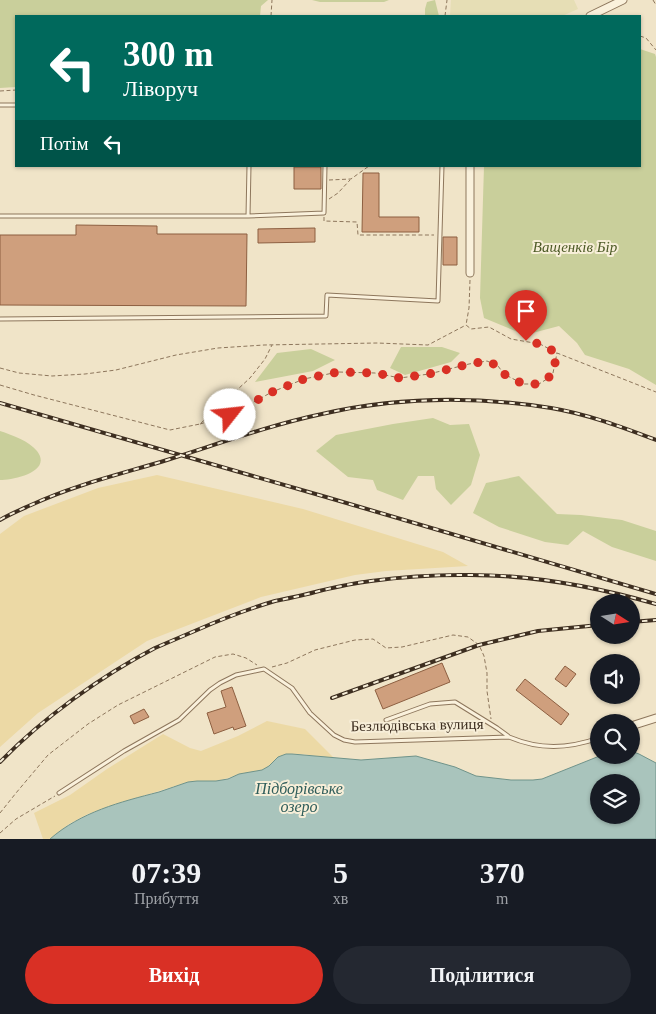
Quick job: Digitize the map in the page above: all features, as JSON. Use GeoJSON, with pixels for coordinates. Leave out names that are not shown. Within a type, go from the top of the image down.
{"type":"FeatureCollection","features":[{"type":"Feature","properties":{"kind":"street"},"geometry":{"type":"LineString","coordinates":[[592,15],[623,0]]}},
{"type":"Feature","properties":{"kind":"street"},"geometry":{"type":"LineString","coordinates":[[470,167],[470,273]]}},
{"type":"Feature","properties":{"kind":"street"},"geometry":{"type":"LineString","coordinates":[[640,723],[656,718]]}},
{"type":"Feature","properties":{"kind":"lane"},"geometry":{"type":"LineString","coordinates":[[0,105],[15,105]]}},
{"type":"Feature","properties":{"kind":"lane"},"geometry":{"type":"LineString","coordinates":[[248,216],[249,167]]}},
{"type":"Feature","properties":{"kind":"lane"},"geometry":{"type":"LineString","coordinates":[[0,216],[248,216],[324,213],[325,167]]}},
{"type":"Feature","properties":{"kind":"lane"},"geometry":{"type":"LineString","coordinates":[[0,319],[326,316],[327,295],[438,302],[442,167]]}},
{"type":"Feature","properties":{"kind":"lane"},"geometry":{"type":"LineString","coordinates":[[59,794],[124,751],[179,720],[210,690],[220,683],[236,676],[264,669]]}},
{"type":"Feature","properties":{"kind":"lane","name":"Безлюдівська вулиця"},"geometry":{"type":"LineString","coordinates":[[264,669],[292,688],[310,713],[334,735],[344,740],[355,742],[509,737],[526,743],[552,747],[582,744],[590,741]]}},
{"type":"Feature","properties":{"kind":"lane"},"geometry":{"type":"LineString","coordinates":[[386,720],[430,704],[455,702],[509,737]]}},
{"type":"Feature","properties":{"kind":"path"},"geometry":{"type":"LineString","coordinates":[[271,15],[272,0]]}},
{"type":"Feature","properties":{"kind":"path"},"geometry":{"type":"LineString","coordinates":[[445,15],[447,0]]}},
{"type":"Feature","properties":{"kind":"path"},"geometry":{"type":"LineString","coordinates":[[653,0],[656,5]]}},
{"type":"Feature","properties":{"kind":"path"},"geometry":{"type":"LineString","coordinates":[[641,36],[646,38],[656,50]]}},
{"type":"Feature","properties":{"kind":"path"},"geometry":{"type":"LineString","coordinates":[[0,91],[15,90]]}},
{"type":"Feature","properties":{"kind":"path"},"geometry":{"type":"LineString","coordinates":[[324,202],[338,193],[351,179],[368,167]]}},
{"type":"Feature","properties":{"kind":"path"},"geometry":{"type":"LineString","coordinates":[[325,180],[351,179]]}},
{"type":"Feature","properties":{"kind":"path"},"geometry":{"type":"LineString","coordinates":[[324,213],[324,221],[357,222],[358,235],[440,235]]}},
{"type":"Feature","properties":{"kind":"path"},"geometry":{"type":"LineString","coordinates":[[466,325],[469,308],[470,273]]}},
{"type":"Feature","properties":{"kind":"path"},"geometry":{"type":"LineString","coordinates":[[0,368],[19,373],[52,376],[116,370],[176,355],[218,348],[377,343],[428,345],[466,325]]}},
{"type":"Feature","properties":{"kind":"path"},"geometry":{"type":"LineString","coordinates":[[466,325],[471,329],[489,328],[511,339],[540,344],[557,353],[656,392]]}},
{"type":"Feature","properties":{"kind":"path"},"geometry":{"type":"LineString","coordinates":[[200,424],[250,378],[265,359],[272,345]]}},
{"type":"Feature","properties":{"kind":"path"},"geometry":{"type":"LineString","coordinates":[[0,385],[34,396],[170,430],[230,415],[272,392],[304,379],[338,372],[376,373],[400,378],[429,374],[487,361],[498,366],[504,374],[523,384],[539,384],[553,373],[557,353]]}},
{"type":"Feature","properties":{"kind":"path"},"geometry":{"type":"LineString","coordinates":[[0,814],[48,755],[88,724],[118,705],[215,657],[233,654],[246,658],[264,669],[287,663],[315,650],[355,640],[372,639],[386,648],[402,647],[453,635],[468,637],[478,645],[484,656],[492,725]]}},
{"type":"Feature","properties":{"kind":"path"},"geometry":{"type":"LineString","coordinates":[[0,833],[16,819],[59,794]]}},
{"type":"Feature","properties":{"kind":"shaded area"},"geometry":{"type":"Polygon","coordinates":[[[451,0],[574,0],[578,9],[564,15],[450,15],[451,0]]]}},
{"type":"Feature","properties":{"kind":"green space"},"geometry":{"type":"Polygon","coordinates":[[[0,0],[268,0],[261,6],[260,15],[15,15],[15,87],[0,88],[0,0]]]}},
{"type":"Feature","properties":{"kind":"green space"},"geometry":{"type":"Polygon","coordinates":[[[312,0],[389,0],[384,2],[320,2],[312,0]]]}},
{"type":"Feature","properties":{"kind":"green space"},"geometry":{"type":"Polygon","coordinates":[[[435,0],[439,15],[425,15],[427,2],[435,0]]]}},
{"type":"Feature","properties":{"kind":"green space","name":"Ващенків Бір"},"geometry":{"type":"Polygon","coordinates":[[[641,49],[655,54],[656,385],[629,369],[585,355],[577,343],[559,326],[525,335],[484,318],[480,298],[484,167],[641,167],[641,49]]]}},
{"type":"Feature","properties":{"kind":"green space"},"geometry":{"type":"Polygon","coordinates":[[[401,347],[442,347],[460,353],[451,362],[405,375],[390,368],[401,347]]]}},
{"type":"Feature","properties":{"kind":"green space"},"geometry":{"type":"Polygon","coordinates":[[[311,349],[335,360],[313,371],[255,382],[277,353],[311,349]]]}},
{"type":"Feature","properties":{"kind":"green space"},"geometry":{"type":"Polygon","coordinates":[[[433,418],[450,425],[469,424],[480,455],[471,485],[451,505],[436,489],[434,476],[418,476],[403,500],[377,490],[373,480],[348,477],[316,451],[336,435],[433,418]]]}},
{"type":"Feature","properties":{"kind":"green space"},"geometry":{"type":"Polygon","coordinates":[[[0,431],[15,436],[34,447],[41,458],[40,464],[36,469],[22,476],[0,480],[0,431]]]}},
{"type":"Feature","properties":{"kind":"green space"},"geometry":{"type":"Polygon","coordinates":[[[519,476],[557,514],[622,520],[656,531],[656,561],[612,547],[583,531],[568,545],[545,542],[499,527],[473,513],[486,483],[519,476]]]}},
{"type":"Feature","properties":{"kind":"sand"},"geometry":{"type":"Polygon","coordinates":[[[157,475],[303,509],[443,552],[468,566],[386,571],[355,575],[261,597],[147,641],[38,713],[0,747],[0,534],[24,516],[98,488],[157,475]]]}},
{"type":"Feature","properties":{"kind":"sand"},"geometry":{"type":"Polygon","coordinates":[[[267,721],[305,729],[335,759],[300,754],[284,755],[260,771],[212,781],[188,782],[88,814],[69,824],[50,839],[43,839],[34,813],[70,795],[163,734],[190,748],[201,751],[238,736],[267,721]]]}},
{"type":"Feature","properties":{"kind":"water","name":"Підборівське озеро"},"geometry":{"type":"Polygon","coordinates":[[[286,754],[361,760],[416,756],[455,767],[476,776],[511,780],[542,779],[590,760],[590,764],[640,764],[640,755],[656,763],[656,839],[50,839],[75,822],[102,809],[188,782],[216,781],[262,770],[278,757],[286,754]]]}},
{"type":"Feature","properties":{"kind":"building"},"geometry":{"type":"Polygon","coordinates":[[[294,167],[321,167],[321,189],[294,189],[294,167]]]}},
{"type":"Feature","properties":{"kind":"building"},"geometry":{"type":"Polygon","coordinates":[[[363,173],[379,173],[379,217],[419,217],[419,232],[362,232],[363,173]]]}},
{"type":"Feature","properties":{"kind":"building"},"geometry":{"type":"Polygon","coordinates":[[[76,225],[157,226],[157,234],[247,234],[246,306],[0,305],[0,235],[76,235],[76,225]]]}},
{"type":"Feature","properties":{"kind":"building"},"geometry":{"type":"Polygon","coordinates":[[[315,228],[315,242],[258,243],[258,229],[315,228]]]}},
{"type":"Feature","properties":{"kind":"building"},"geometry":{"type":"Polygon","coordinates":[[[443,237],[457,237],[457,265],[443,265],[443,237]]]}},
{"type":"Feature","properties":{"kind":"building"},"geometry":{"type":"Polygon","coordinates":[[[442,663],[450,682],[383,709],[375,690],[442,663]]]}},
{"type":"Feature","properties":{"kind":"building"},"geometry":{"type":"Polygon","coordinates":[[[565,666],[576,674],[566,687],[555,679],[565,666]]]}},
{"type":"Feature","properties":{"kind":"building"},"geometry":{"type":"Polygon","coordinates":[[[525,679],[569,714],[561,725],[516,690],[525,679]]]}},
{"type":"Feature","properties":{"kind":"building"},"geometry":{"type":"Polygon","coordinates":[[[232,687],[246,726],[234,730],[233,727],[214,734],[207,713],[226,707],[221,691],[232,687]]]}},
{"type":"Feature","properties":{"kind":"building"},"geometry":{"type":"Polygon","coordinates":[[[144,709],[149,717],[134,724],[130,716],[144,709]]]}},
{"type":"Feature","properties":{"kind":"railway"},"geometry":{"type":"LineString","coordinates":[[0,520],[47,498],[81,486],[264,429],[303,418],[379,404],[436,400],[494,401],[522,404],[591,417],[656,440]]}},
{"type":"Feature","properties":{"kind":"railway"},"geometry":{"type":"LineString","coordinates":[[0,403],[656,594]]}},
{"type":"Feature","properties":{"kind":"railway"},"geometry":{"type":"LineString","coordinates":[[0,762],[54,714],[114,671],[155,648],[216,622],[275,601],[338,587],[394,578],[487,575],[560,582],[656,604]]}},
{"type":"Feature","properties":{"kind":"railway"},"geometry":{"type":"LineString","coordinates":[[640,621],[656,620]]}},
{"type":"Feature","properties":{"kind":"railway"},"geometry":{"type":"LineString","coordinates":[[332,698],[479,645],[538,631],[590,626]]}},
{"type":"Feature","properties":{"kind":"route"},"geometry":{"type":"LineString","coordinates":[[230,415],[272,392],[304,379],[338,372],[376,373],[400,378],[429,374],[487,361],[498,366],[504,374],[523,384],[539,384],[553,373],[557,353],[540,344],[526,341]]}}]}
